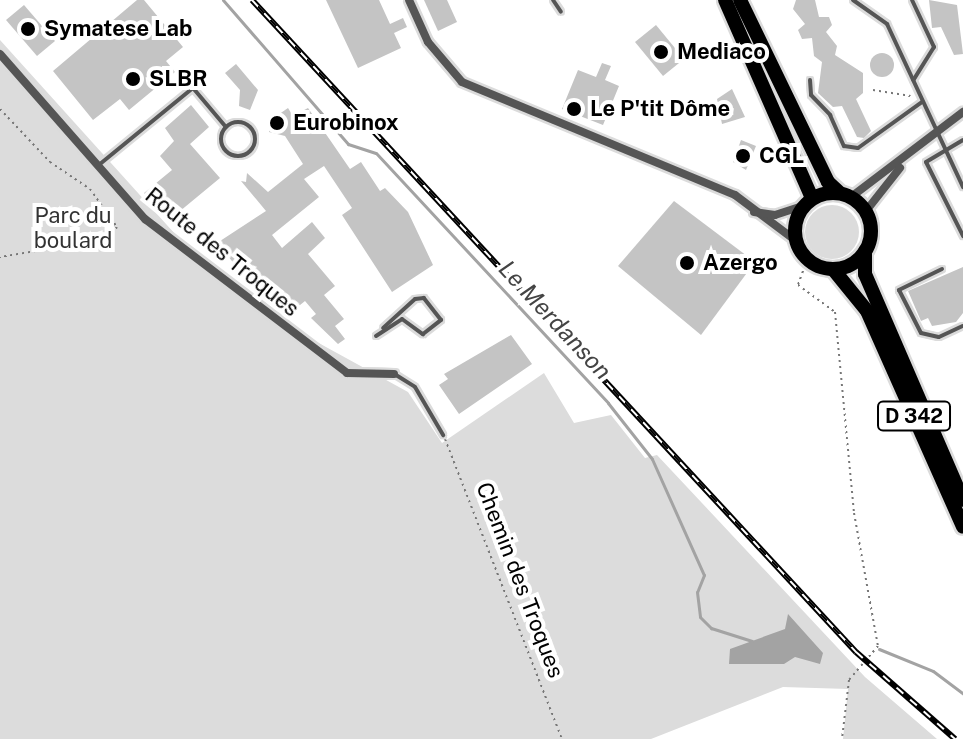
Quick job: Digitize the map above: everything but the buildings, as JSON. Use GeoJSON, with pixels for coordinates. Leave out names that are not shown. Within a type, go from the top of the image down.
{"type":"FeatureCollection","features":[{"type":"Feature","properties":{"kind":"main road"},"geometry":{"type":"LineString","coordinates":[[725,0],[808,202],[795,240],[807,260],[833,269],[851,265],[865,251],[871,236],[866,211],[828,182],[740,0]]}},
{"type":"Feature","properties":{"kind":"main road"},"geometry":{"type":"LineString","coordinates":[[808,202],[845,195]]}},
{"type":"Feature","properties":{"kind":"main road","name":"D 342"},"geometry":{"type":"LineString","coordinates":[[865,251],[865,274],[963,500]]}},
{"type":"Feature","properties":{"kind":"main road","name":"D 342"},"geometry":{"type":"LineString","coordinates":[[833,269],[867,311],[963,527]]}},
{"type":"Feature","properties":{"kind":"street"},"geometry":{"type":"LineString","coordinates":[[409,0],[428,42],[462,82],[735,195],[795,240]]}},
{"type":"Feature","properties":{"kind":"street","name":"Route des Troques"},"geometry":{"type":"LineString","coordinates":[[0,54],[145,219],[347,373],[394,374]]}},
{"type":"Feature","properties":{"kind":"street"},"geometry":{"type":"LineString","coordinates":[[845,195],[910,155],[963,112]]}},
{"type":"Feature","properties":{"kind":"street"},"geometry":{"type":"LineString","coordinates":[[866,211],[910,155]]}},
{"type":"Feature","properties":{"kind":"street"},"geometry":{"type":"LineString","coordinates":[[754,212],[775,215],[808,202]]}},
{"type":"Feature","properties":{"kind":"lane"},"geometry":{"type":"LineString","coordinates":[[553,0],[561,12]]}},
{"type":"Feature","properties":{"kind":"lane"},"geometry":{"type":"LineString","coordinates":[[853,0],[887,24],[963,187]]}},
{"type":"Feature","properties":{"kind":"lane"},"geometry":{"type":"LineString","coordinates":[[912,0],[934,47],[913,80]]}},
{"type":"Feature","properties":{"kind":"lane"},"geometry":{"type":"LineString","coordinates":[[810,80],[811,95],[830,115],[844,146],[858,148],[921,100]]}},
{"type":"Feature","properties":{"kind":"lane"},"geometry":{"type":"LineString","coordinates":[[98,166],[193,88],[226,127]]}},
{"type":"Feature","properties":{"kind":"lane"},"geometry":{"type":"LineString","coordinates":[[247,125],[254,134],[251,150],[241,156],[226,152],[221,137],[226,127],[247,125]]}},
{"type":"Feature","properties":{"kind":"lane"},"geometry":{"type":"LineString","coordinates":[[963,140],[926,162],[963,236]]}},
{"type":"Feature","properties":{"kind":"lane"},"geometry":{"type":"LineString","coordinates":[[942,269],[899,290],[921,333],[939,337],[963,326]]}},
{"type":"Feature","properties":{"kind":"lane"},"geometry":{"type":"LineString","coordinates":[[376,336],[383,328],[415,299],[424,298],[441,320],[423,334],[402,319],[383,328]]}},
{"type":"Feature","properties":{"kind":"lane","name":"Route des Troques"},"geometry":{"type":"LineString","coordinates":[[394,374],[415,387],[443,435]]}},
{"type":"Feature","properties":{"kind":"path"},"geometry":{"type":"LineString","coordinates":[[873,90],[921,100]]}},
{"type":"Feature","properties":{"kind":"path"},"geometry":{"type":"LineString","coordinates":[[0,109],[50,162],[90,189],[117,227],[107,239],[0,257]]}},
{"type":"Feature","properties":{"kind":"path"},"geometry":{"type":"LineString","coordinates":[[807,260],[798,285],[835,312],[854,513],[878,646],[849,680],[842,739]]}},
{"type":"Feature","properties":{"kind":"path","name":"Chemin des Troques"},"geometry":{"type":"LineString","coordinates":[[443,435],[562,739]]}},
{"type":"Feature","properties":{"kind":"green space","name":"Parc du boulard"},"geometry":{"type":"Polygon","coordinates":[[[0,40],[203,265],[246,303],[408,392],[442,443],[544,373],[574,423],[611,415],[645,458],[657,455],[865,677],[937,739],[843,739],[848,689],[783,687],[651,739],[0,739],[0,40]]]}},
{"type":"Feature","properties":{"kind":"green space"},"geometry":{"type":"Polygon","coordinates":[[[832,205],[851,213],[859,232],[851,251],[832,259],[813,251],[805,232],[813,213],[832,205]]]}},
{"type":"Feature","properties":{"kind":"shaded area"},"geometry":{"type":"Polygon","coordinates":[[[788,614],[823,653],[820,664],[795,657],[784,664],[729,664],[730,649],[785,629],[788,614]]]}},
{"type":"Feature","properties":{"kind":"waterway","name":"Le Merdanson"},"geometry":{"type":"LineString","coordinates":[[223,0],[348,144],[376,153],[608,403],[652,459],[704,575],[697,592],[700,617],[711,628],[752,641]]}},
{"type":"Feature","properties":{"kind":"waterway","name":"Le Merdanson"},"geometry":{"type":"LineString","coordinates":[[879,649],[933,671],[963,694]]}},
{"type":"Feature","properties":{"kind":"railway"},"geometry":{"type":"LineString","coordinates":[[252,0],[856,652],[955,739]]}},
{"type":"Feature","properties":{"kind":"place","name":"Symatese Lab"},"geometry":{"type":"Point","coordinates":[28,29]}},
{"type":"Feature","properties":{"kind":"place","name":"Mediaco"},"geometry":{"type":"Point","coordinates":[661,52]}},
{"type":"Feature","properties":{"kind":"place","name":"SLBR"},"geometry":{"type":"Point","coordinates":[133,79]}},
{"type":"Feature","properties":{"kind":"place","name":"Le P'tit Dôme"},"geometry":{"type":"Point","coordinates":[574,109]}},
{"type":"Feature","properties":{"kind":"place","name":"Eurobinox"},"geometry":{"type":"Point","coordinates":[277,123]}},
{"type":"Feature","properties":{"kind":"place","name":"CGL"},"geometry":{"type":"Point","coordinates":[743,156]}},
{"type":"Feature","properties":{"kind":"place","name":"Azergo"},"geometry":{"type":"Point","coordinates":[687,263]}}]}
